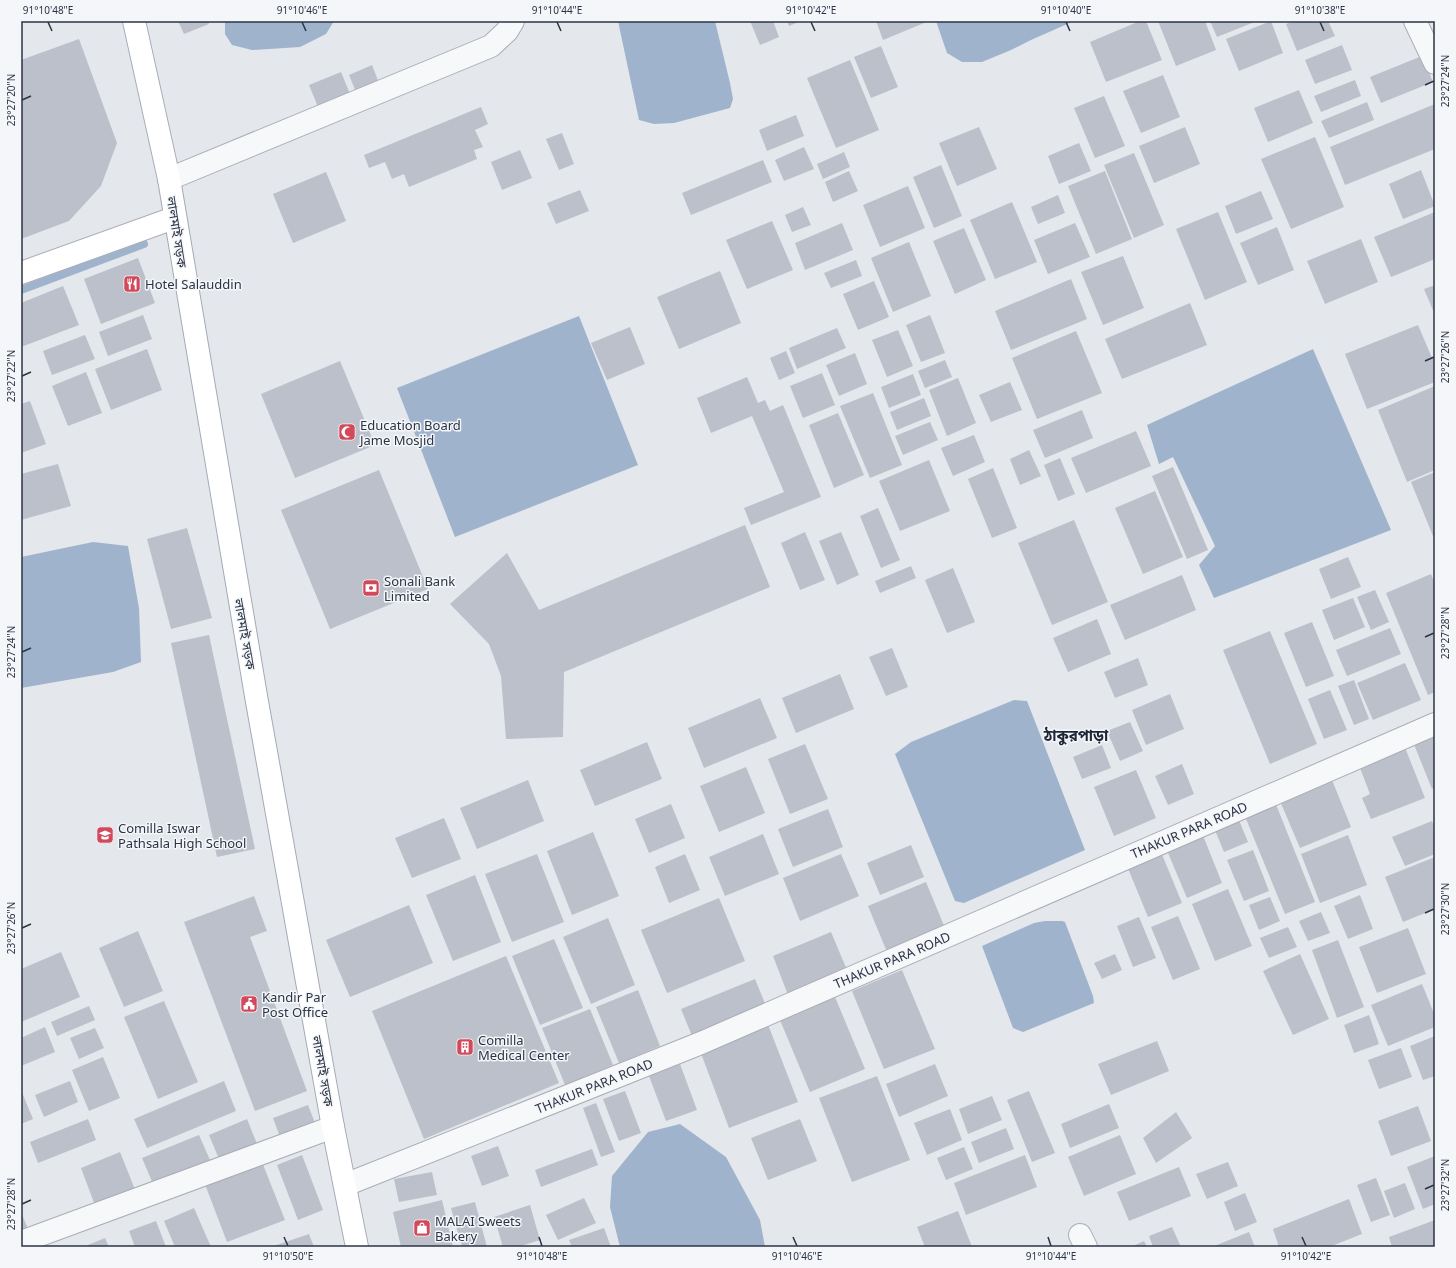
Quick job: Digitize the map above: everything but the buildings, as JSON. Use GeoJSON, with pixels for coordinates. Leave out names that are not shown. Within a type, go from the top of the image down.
{"type":"FeatureCollection","features":[{"type":"Feature","properties":{"kind":"main road","name":"লালমাই সড়ক"},"geometry":{"type":"LineString","coordinates":[[134,21],[169,179],[174,218],[254,688],[333,1127],[357,1247]]}},
{"type":"Feature","properties":{"kind":"main road"},"geometry":{"type":"LineString","coordinates":[[21,273],[174,218]]}},
{"type":"Feature","properties":{"kind":"street"},"geometry":{"type":"LineString","coordinates":[[169,179],[491,46],[508,31],[513,21]]}},
{"type":"Feature","properties":{"kind":"street"},"geometry":{"type":"LineString","coordinates":[[1415,21],[1435,63]]}},
{"type":"Feature","properties":{"kind":"street","name":"THAKUR PARA ROAD"},"geometry":{"type":"LineString","coordinates":[[345,1185],[701,1043],[1435,724]]}},
{"type":"Feature","properties":{"kind":"street"},"geometry":{"type":"LineString","coordinates":[[21,1242],[333,1127]]}},
{"type":"Feature","properties":{"kind":"water"},"geometry":{"type":"Polygon","coordinates":[[[225,21],[334,21],[326,34],[300,47],[252,50],[232,45],[225,34],[225,21]]]}},
{"type":"Feature","properties":{"kind":"water"},"geometry":{"type":"Polygon","coordinates":[[[618,21],[715,21],[733,99],[730,108],[674,123],[654,124],[639,120],[618,21]]]}},
{"type":"Feature","properties":{"kind":"water"},"geometry":{"type":"Polygon","coordinates":[[[936,21],[1074,21],[982,62],[962,62],[947,53],[936,21]]]}},
{"type":"Feature","properties":{"kind":"water"},"geometry":{"type":"Polygon","coordinates":[[[579,316],[638,465],[455,537],[397,388],[579,316]]]}},
{"type":"Feature","properties":{"kind":"water"},"geometry":{"type":"Polygon","coordinates":[[[1313,349],[1391,530],[1214,598],[1199,565],[1215,546],[1173,457],[1159,464],[1147,425],[1313,349]]]}},
{"type":"Feature","properties":{"kind":"water"},"geometry":{"type":"Polygon","coordinates":[[[93,542],[128,546],[139,608],[141,662],[113,672],[21,688],[21,557],[93,542]]]}},
{"type":"Feature","properties":{"kind":"water"},"geometry":{"type":"Polygon","coordinates":[[[1014,700],[1027,701],[1085,850],[964,903],[955,901],[895,754],[911,742],[1014,700]]]}},
{"type":"Feature","properties":{"kind":"water"},"geometry":{"type":"Polygon","coordinates":[[[1045,921],[1065,922],[1093,996],[1094,1003],[1023,1032],[1013,1028],[982,946],[1034,923],[1045,921]]]}},
{"type":"Feature","properties":{"kind":"water"},"geometry":{"type":"Polygon","coordinates":[[[680,1124],[726,1157],[760,1220],[765,1247],[620,1247],[610,1207],[612,1176],[648,1132],[680,1124]]]}},
{"type":"Feature","properties":{"kind":"waterway"},"geometry":{"type":"LineString","coordinates":[[21,290],[144,244]]}},
{"type":"Feature","properties":{"kind":"place","name":"Hotel Salauddin"},"geometry":{"type":"Point","coordinates":[132,284]}},
{"type":"Feature","properties":{"kind":"place","name":"Education Board Jame Mosjid"},"geometry":{"type":"Point","coordinates":[347,432]}},
{"type":"Feature","properties":{"kind":"place","name":"Sonali Bank Limited"},"geometry":{"type":"Point","coordinates":[371,588]}},
{"type":"Feature","properties":{"kind":"place","name":"Comilla Iswar Pathsala High School"},"geometry":{"type":"Point","coordinates":[105,835]}},
{"type":"Feature","properties":{"kind":"place","name":"Kandir Par Post Office"},"geometry":{"type":"Point","coordinates":[249,1004]}},
{"type":"Feature","properties":{"kind":"place","name":"Comilla Medical Center"},"geometry":{"type":"Point","coordinates":[465,1047]}},
{"type":"Feature","properties":{"kind":"place","name":"MALAI Sweets Bakery"},"geometry":{"type":"Point","coordinates":[422,1228]}},
{"type":"Feature","properties":{"kind":"district","name":"ঠাকুরপাড়া"},"geometry":{"type":"Point","coordinates":[1076,736]}}]}
